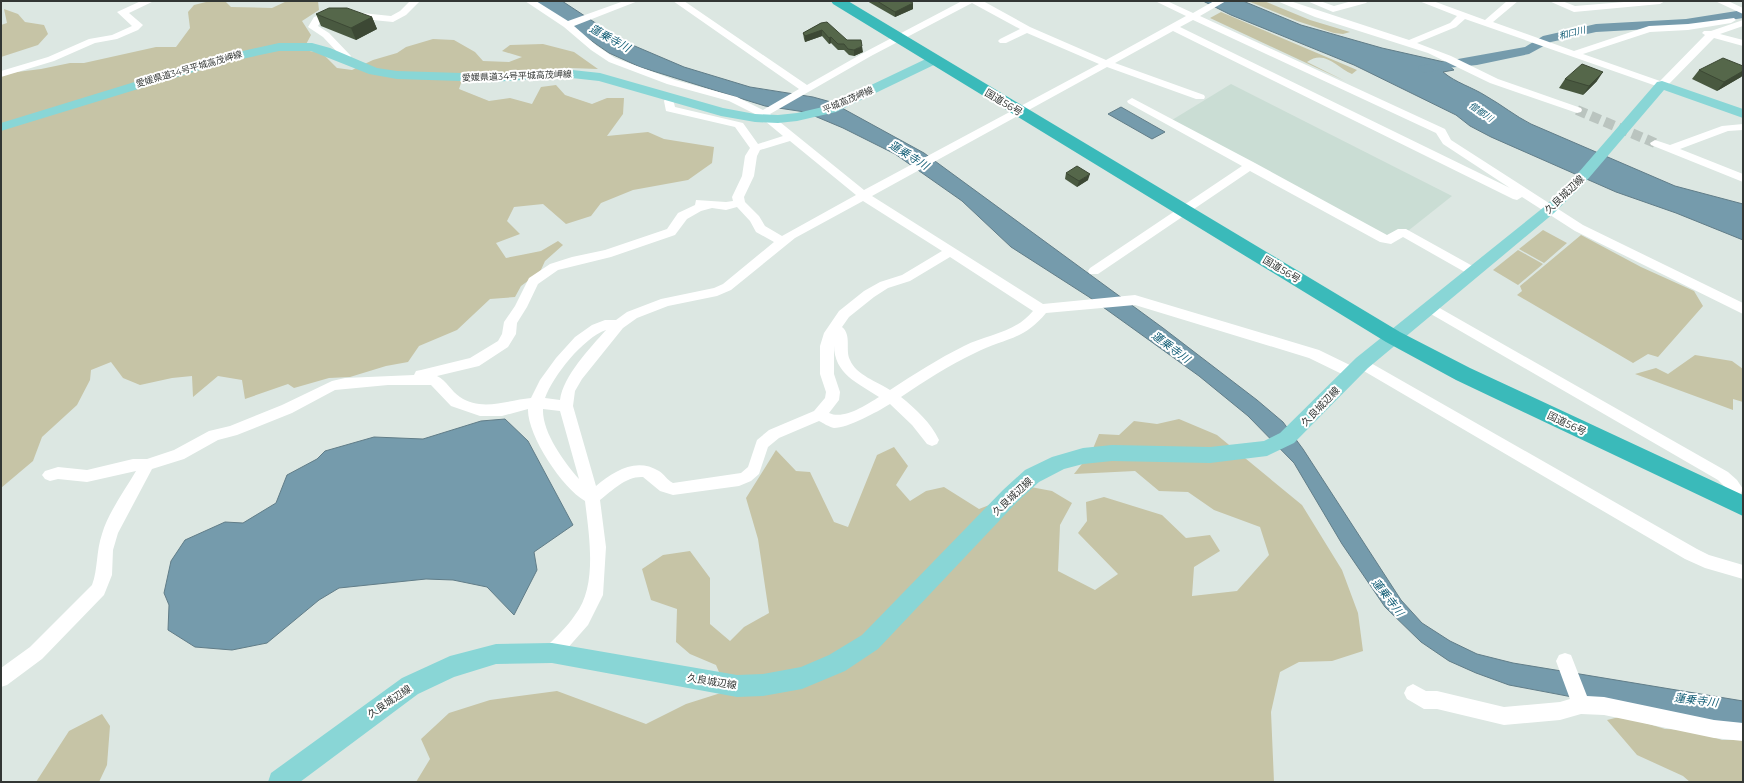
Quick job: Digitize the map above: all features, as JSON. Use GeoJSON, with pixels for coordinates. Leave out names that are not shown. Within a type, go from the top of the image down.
{"type":"FeatureCollection","features":[{"type":"Feature","properties":{"kind":"highway","name":"国道56号"},"geometry":{"type":"LineString","coordinates":[[838,1],[1019,112],[1393,337],[1463,374],[1737,503]]}},
{"type":"Feature","properties":{"kind":"main road","name":"愛媛県道34号平城高茂岬線"},"geometry":{"type":"LineString","coordinates":[[1,126],[144,82],[262,50],[280,47],[312,47],[326,51],[374,71],[425,77],[493,78],[563,73],[582,75],[600,78],[721,112],[759,116]]}},
{"type":"Feature","properties":{"kind":"main road","name":"平城高茂岬線"},"geometry":{"type":"LineString","coordinates":[[759,116],[797,117],[820,112],[846,102],[934,60]]}},
{"type":"Feature","properties":{"kind":"main road","name":"久良城辺線"},"geometry":{"type":"LineString","coordinates":[[280,782],[374,711],[410,686],[450,667],[496,654],[552,653],[738,686],[763,685],[802,678],[838,663],[870,642],[1010,496],[1032,476],[1059,463],[1084,456],[1112,453],[1210,455],[1267,448],[1287,438],[1303,424],[1357,368],[1429,307],[1474,272],[1545,208],[1577,183],[1662,85]]}},
{"type":"Feature","properties":{"kind":"main road"},"geometry":{"type":"LineString","coordinates":[[1662,85],[1743,114]]}},
{"type":"Feature","properties":{"kind":"street"},"geometry":{"type":"LineString","coordinates":[[1,74],[50,59],[92,41],[114,37],[135,28],[138,25],[122,12],[149,1]]}},
{"type":"Feature","properties":{"kind":"street"},"geometry":{"type":"LineString","coordinates":[[344,59],[346,56],[333,42],[326,35],[313,27],[317,19],[329,15],[352,15],[393,19],[403,13],[415,1]]}},
{"type":"Feature","properties":{"kind":"street"},"geometry":{"type":"LineString","coordinates":[[530,1],[569,25],[594,48],[612,60],[671,82],[733,99],[791,138],[864,196],[1042,309],[1130,300],[1357,368],[1691,554],[1705,561],[1743,572]]}},
{"type":"Feature","properties":{"kind":"street"},"geometry":{"type":"LineString","coordinates":[[569,25],[633,1]]}},
{"type":"Feature","properties":{"kind":"street"},"geometry":{"type":"LineString","coordinates":[[678,1],[804,90]]}},
{"type":"Feature","properties":{"kind":"street"},"geometry":{"type":"LineString","coordinates":[[759,116],[898,38],[969,1]]}},
{"type":"Feature","properties":{"kind":"street"},"geometry":{"type":"LineString","coordinates":[[976,1],[1027,29],[1108,64],[1200,97]]}},
{"type":"Feature","properties":{"kind":"street"},"geometry":{"type":"LineString","coordinates":[[1160,1],[1440,131],[1447,142],[1515,186],[1545,208],[1619,249],[1743,309]]}},
{"type":"Feature","properties":{"kind":"street"},"geometry":{"type":"LineString","coordinates":[[552,653],[582,620],[595,595],[598,547],[592,497],[572,432],[566,406],[568,391],[577,375],[618,325],[632,315],[649,307],[717,292],[727,287],[739,279],[781,241],[915,168],[934,156],[1108,64],[1173,26],[1221,1]]}},
{"type":"Feature","properties":{"kind":"street"},"geometry":{"type":"LineString","coordinates":[[1282,1],[1321,16],[1359,27],[1442,56],[1497,82],[1545,97],[1577,110]]}},
{"type":"Feature","properties":{"kind":"street"},"geometry":{"type":"LineString","coordinates":[[1312,1],[1332,9],[1363,1]]}},
{"type":"Feature","properties":{"kind":"street"},"geometry":{"type":"LineString","coordinates":[[1424,1],[1662,85],[1712,34],[1722,29],[1743,23]]}},
{"type":"Feature","properties":{"kind":"street"},"geometry":{"type":"LineString","coordinates":[[1487,23],[1513,1]]}},
{"type":"Feature","properties":{"kind":"street"},"geometry":{"type":"LineString","coordinates":[[1554,1],[1574,9],[1660,1]]}},
{"type":"Feature","properties":{"kind":"street"},"geometry":{"type":"LineString","coordinates":[[1720,1],[1743,13]]}},
{"type":"Feature","properties":{"kind":"street"},"geometry":{"type":"LineString","coordinates":[[1573,54],[1650,29],[1688,27],[1743,13]]}},
{"type":"Feature","properties":{"kind":"street"},"geometry":{"type":"LineString","coordinates":[[1410,45],[1413,41],[1453,25],[1464,15]]}},
{"type":"Feature","properties":{"kind":"street"},"geometry":{"type":"LineString","coordinates":[[1173,26],[1467,172],[1545,208]]}},
{"type":"Feature","properties":{"kind":"street"},"geometry":{"type":"LineString","coordinates":[[1688,27],[1743,44]]}},
{"type":"Feature","properties":{"kind":"street"},"geometry":{"type":"LineString","coordinates":[[1003,41],[1027,29]]}},
{"type":"Feature","properties":{"kind":"street"},"geometry":{"type":"LineString","coordinates":[[669,101],[670,109],[739,125],[756,148]]}},
{"type":"Feature","properties":{"kind":"street"},"geometry":{"type":"LineString","coordinates":[[1132,101],[1384,239],[1391,240],[1402,232],[1474,272]]}},
{"type":"Feature","properties":{"kind":"street"},"geometry":{"type":"LineString","coordinates":[[1670,149],[1726,128],[1743,127]]}},
{"type":"Feature","properties":{"kind":"street"},"geometry":{"type":"LineString","coordinates":[[781,241],[760,229],[755,219],[739,203],[738,197],[748,176],[751,156],[756,148],[791,138]]}},
{"type":"Feature","properties":{"kind":"street"},"geometry":{"type":"LineString","coordinates":[[1656,143],[1743,178]]}},
{"type":"Feature","properties":{"kind":"street"},"geometry":{"type":"LineString","coordinates":[[1094,271],[1183,210],[1251,166]]}},
{"type":"Feature","properties":{"kind":"street"},"geometry":{"type":"LineString","coordinates":[[691,200],[709,205],[726,206],[739,203]]}},
{"type":"Feature","properties":{"kind":"street"},"geometry":{"type":"LineString","coordinates":[[388,380],[394,375],[419,376],[442,371],[474,362],[489,354],[503,344],[509,334],[511,322],[521,307],[533,281],[554,267],[572,261],[607,254],[671,232],[676,228],[679,220],[685,213],[709,205]]}},
{"type":"Feature","properties":{"kind":"street"},"geometry":{"type":"LineString","coordinates":[[592,497],[616,478],[630,472],[644,470],[654,475],[664,486],[673,489],[739,480],[754,470],[762,444],[774,434],[819,415],[832,400],[833,392],[828,381],[827,374],[827,346],[834,328],[850,308],[884,285],[912,275],[950,252]]}},
{"type":"Feature","properties":{"kind":"street"},"geometry":{"type":"LineString","coordinates":[[1429,307],[1723,476],[1736,490],[1737,503]]}},
{"type":"Feature","properties":{"kind":"street"},"geometry":{"type":"LineString","coordinates":[[819,415],[834,422],[856,416],[891,397],[970,349],[1023,330],[1032,323],[1042,309]]}},
{"type":"Feature","properties":{"kind":"street"},"geometry":{"type":"LineString","coordinates":[[592,497],[583,493],[572,483],[537,426],[535,417],[537,403],[549,378],[571,348],[596,328],[610,324],[618,325]]}},
{"type":"Feature","properties":{"kind":"street"},"geometry":{"type":"LineString","coordinates":[[834,328],[840,333],[842,342],[840,356],[844,365],[877,390],[891,397],[915,418],[932,440]]}},
{"type":"Feature","properties":{"kind":"street"},"geometry":{"type":"LineString","coordinates":[[50,475],[58,474],[87,476],[133,465],[147,465],[179,455],[214,435],[232,431],[287,409],[332,386],[345,383],[388,380],[433,380],[440,384],[448,395],[456,402],[480,410],[502,410],[537,403],[566,406]]}},
{"type":"Feature","properties":{"kind":"street"},"geometry":{"type":"LineString","coordinates":[[1,679],[36,653],[84,606],[98,590],[104,575],[105,550],[110,532],[147,465]]}},
{"type":"Feature","properties":{"kind":"street"},"geometry":{"type":"LineString","coordinates":[[1566,664],[1579,702]]}},
{"type":"Feature","properties":{"kind":"street"},"geometry":{"type":"LineString","coordinates":[[1413,693],[1424,700],[1437,700],[1504,716],[1560,711],[1579,702],[1714,729],[1743,732]]}},
{"type":"Feature","properties":{"kind":"shaded area"},"geometry":{"type":"Polygon","coordinates":[[[210,1],[225,1],[231,7],[272,8],[287,1],[318,1],[319,10],[302,21],[311,35],[303,50],[322,53],[337,68],[352,70],[373,60],[397,53],[406,47],[433,39],[454,40],[475,52],[483,61],[509,62],[522,57],[502,51],[510,45],[543,44],[574,52],[598,69],[570,68],[513,73],[478,73],[461,83],[459,89],[489,101],[510,98],[532,104],[541,87],[556,85],[565,95],[592,104],[607,98],[624,98],[623,114],[607,136],[648,132],[664,139],[714,147],[712,163],[688,180],[633,190],[601,203],[591,216],[566,224],[543,204],[514,207],[507,221],[520,234],[496,243],[506,258],[541,251],[558,241],[563,245],[545,261],[540,272],[521,286],[515,297],[490,299],[457,330],[419,346],[408,362],[386,366],[350,377],[329,378],[294,388],[288,384],[245,399],[242,380],[218,376],[193,397],[192,376],[172,378],[140,385],[123,378],[111,362],[91,370],[90,380],[77,405],[42,437],[33,461],[1,488],[1,74],[41,69],[70,63],[84,63],[156,47],[176,47],[190,28],[188,12],[194,5],[210,1]]]}},
{"type":"Feature","properties":{"kind":"shaded area"},"geometry":{"type":"Polygon","coordinates":[[[1248,1],[1264,1],[1310,20],[1350,32],[1343,34],[1334,33],[1297,21],[1248,1]]]}},
{"type":"Feature","properties":{"kind":"shaded area"},"geometry":{"type":"Polygon","coordinates":[[[4,9],[18,14],[25,22],[44,25],[48,34],[38,45],[1,57],[1,25],[7,23],[4,9]]]}},
{"type":"Feature","properties":{"kind":"shaded area"},"geometry":{"type":"Polygon","coordinates":[[[1221,12],[1357,70],[1352,74],[1331,61],[1320,58],[1307,62],[1345,81],[1210,18],[1221,12]]]}},
{"type":"Feature","properties":{"kind":"shaded area"},"geometry":{"type":"Polygon","coordinates":[[[1231,84],[1452,196],[1394,242],[1172,120],[1231,84]]]}},
{"type":"Feature","properties":{"kind":"shaded area"},"geometry":{"type":"Polygon","coordinates":[[[1543,230],[1567,243],[1544,263],[1519,249],[1543,230]]]}},
{"type":"Feature","properties":{"kind":"shaded area"},"geometry":{"type":"Polygon","coordinates":[[[1581,235],[1641,267],[1694,291],[1703,306],[1658,357],[1648,354],[1633,363],[1517,295],[1522,291],[1520,286],[1581,235]]]}},
{"type":"Feature","properties":{"kind":"shaded area"},"geometry":{"type":"Polygon","coordinates":[[[1518,250],[1543,264],[1518,285],[1493,270],[1518,250]]]}},
{"type":"Feature","properties":{"kind":"shaded area"},"geometry":{"type":"Polygon","coordinates":[[[1695,355],[1732,361],[1743,369],[1743,402],[1733,399],[1733,410],[1635,374],[1656,368],[1668,374],[1695,355]]]}},
{"type":"Feature","properties":{"kind":"shaded area"},"geometry":{"type":"Polygon","coordinates":[[[1179,419],[1217,435],[1302,505],[1342,570],[1358,613],[1363,651],[1332,661],[1299,662],[1280,672],[1271,712],[1274,782],[416,782],[430,759],[421,739],[449,713],[490,700],[557,691],[646,724],[686,704],[727,691],[716,665],[690,654],[676,642],[677,609],[651,600],[642,569],[663,555],[690,551],[710,578],[710,624],[730,641],[744,627],[769,613],[758,539],[746,498],[776,450],[796,471],[810,472],[834,522],[848,527],[877,455],[894,447],[908,466],[896,485],[910,501],[926,491],[944,487],[979,509],[997,502],[1014,484],[1052,491],[1072,503],[1060,525],[1058,571],[1095,590],[1118,574],[1078,533],[1087,521],[1086,502],[1104,497],[1162,515],[1186,538],[1210,535],[1220,551],[1194,567],[1192,596],[1237,591],[1269,555],[1260,527],[1214,510],[1188,492],[1159,491],[1135,471],[1074,474],[1092,451],[1099,434],[1119,435],[1134,421],[1157,424],[1179,419]]]}},
{"type":"Feature","properties":{"kind":"shaded area"},"geometry":{"type":"Polygon","coordinates":[[[102,714],[110,726],[107,765],[99,782],[36,782],[69,731],[102,714]]]}},
{"type":"Feature","properties":{"kind":"shaded area"},"geometry":{"type":"Polygon","coordinates":[[[1623,716],[1665,729],[1693,730],[1722,740],[1743,740],[1743,782],[1690,782],[1683,776],[1637,755],[1607,720],[1623,716]]]}},
{"type":"Feature","properties":{"kind":"water","name":"蓮乗寺川"},"geometry":{"type":"Polygon","coordinates":[[[534,1],[562,1],[623,41],[684,67],[750,87],[813,97],[831,102],[924,153],[1163,328],[1257,400],[1283,422],[1303,449],[1401,600],[1422,623],[1450,641],[1477,654],[1513,663],[1743,701],[1743,726],[1662,714],[1509,685],[1449,661],[1421,642],[1385,607],[1342,544],[1294,463],[1248,416],[1199,376],[1089,297],[1011,247],[962,201],[895,154],[843,128],[805,112],[765,106],[640,67],[609,53],[534,1]]]}},
{"type":"Feature","properties":{"kind":"water","name":"僧都川"},"geometry":{"type":"Polygon","coordinates":[[[1203,1],[1243,1],[1301,25],[1382,48],[1444,62],[1454,70],[1443,72],[1448,76],[1481,93],[1519,118],[1531,124],[1675,186],[1743,204],[1743,240],[1676,213],[1616,192],[1491,137],[1470,126],[1456,115],[1354,65],[1231,15],[1203,1]]]}},
{"type":"Feature","properties":{"kind":"water"},"geometry":{"type":"Polygon","coordinates":[[[1121,107],[1165,132],[1152,139],[1108,114],[1121,107]]]}},
{"type":"Feature","properties":{"kind":"water"},"geometry":{"type":"Polygon","coordinates":[[[505,419],[528,441],[573,525],[534,552],[537,570],[514,615],[487,587],[453,580],[426,579],[339,588],[319,600],[267,643],[232,650],[195,647],[168,630],[169,605],[164,593],[171,561],[185,540],[225,522],[243,523],[276,503],[287,475],[317,459],[325,451],[374,437],[423,439],[481,421],[505,419]]]}},
{"type":"Feature","properties":{"kind":"building"},"geometry":{"type":"Polygon","coordinates":[[[877,1],[909,1],[913,3],[895,12],[877,1]]]}},
{"type":"Feature","properties":{"kind":"building"},"geometry":{"type":"Polygon","coordinates":[[[329,8],[347,8],[372,17],[351,28],[316,14],[329,8]]]}},
{"type":"Feature","properties":{"kind":"building"},"geometry":{"type":"Polygon","coordinates":[[[827,22],[847,40],[861,40],[862,46],[854,50],[848,49],[844,44],[838,44],[831,37],[829,38],[822,30],[805,36],[803,33],[821,23],[827,22]]]}},
{"type":"Feature","properties":{"kind":"building"},"geometry":{"type":"Polygon","coordinates":[[[1723,58],[1743,66],[1743,71],[1724,82],[1699,70],[1723,58]]]}},
{"type":"Feature","properties":{"kind":"building"},"geometry":{"type":"Polygon","coordinates":[[[1582,64],[1603,72],[1589,86],[1565,79],[1582,64]]]}},
{"type":"Feature","properties":{"kind":"building"},"geometry":{"type":"Polygon","coordinates":[[[1077,166],[1090,174],[1079,181],[1066,173],[1077,166]]]}},
{"type":"Feature","properties":{"kind":"waterway","name":"和口川"},"geometry":{"type":"LineString","coordinates":[[1424,69],[1447,64],[1477,61],[1529,50],[1547,39],[1596,28],[1686,23],[1743,14]]}},
{"type":"Feature","properties":{"kind":"tunnel"},"geometry":{"type":"LineString","coordinates":[[1577,110],[1655,143]]}}]}
